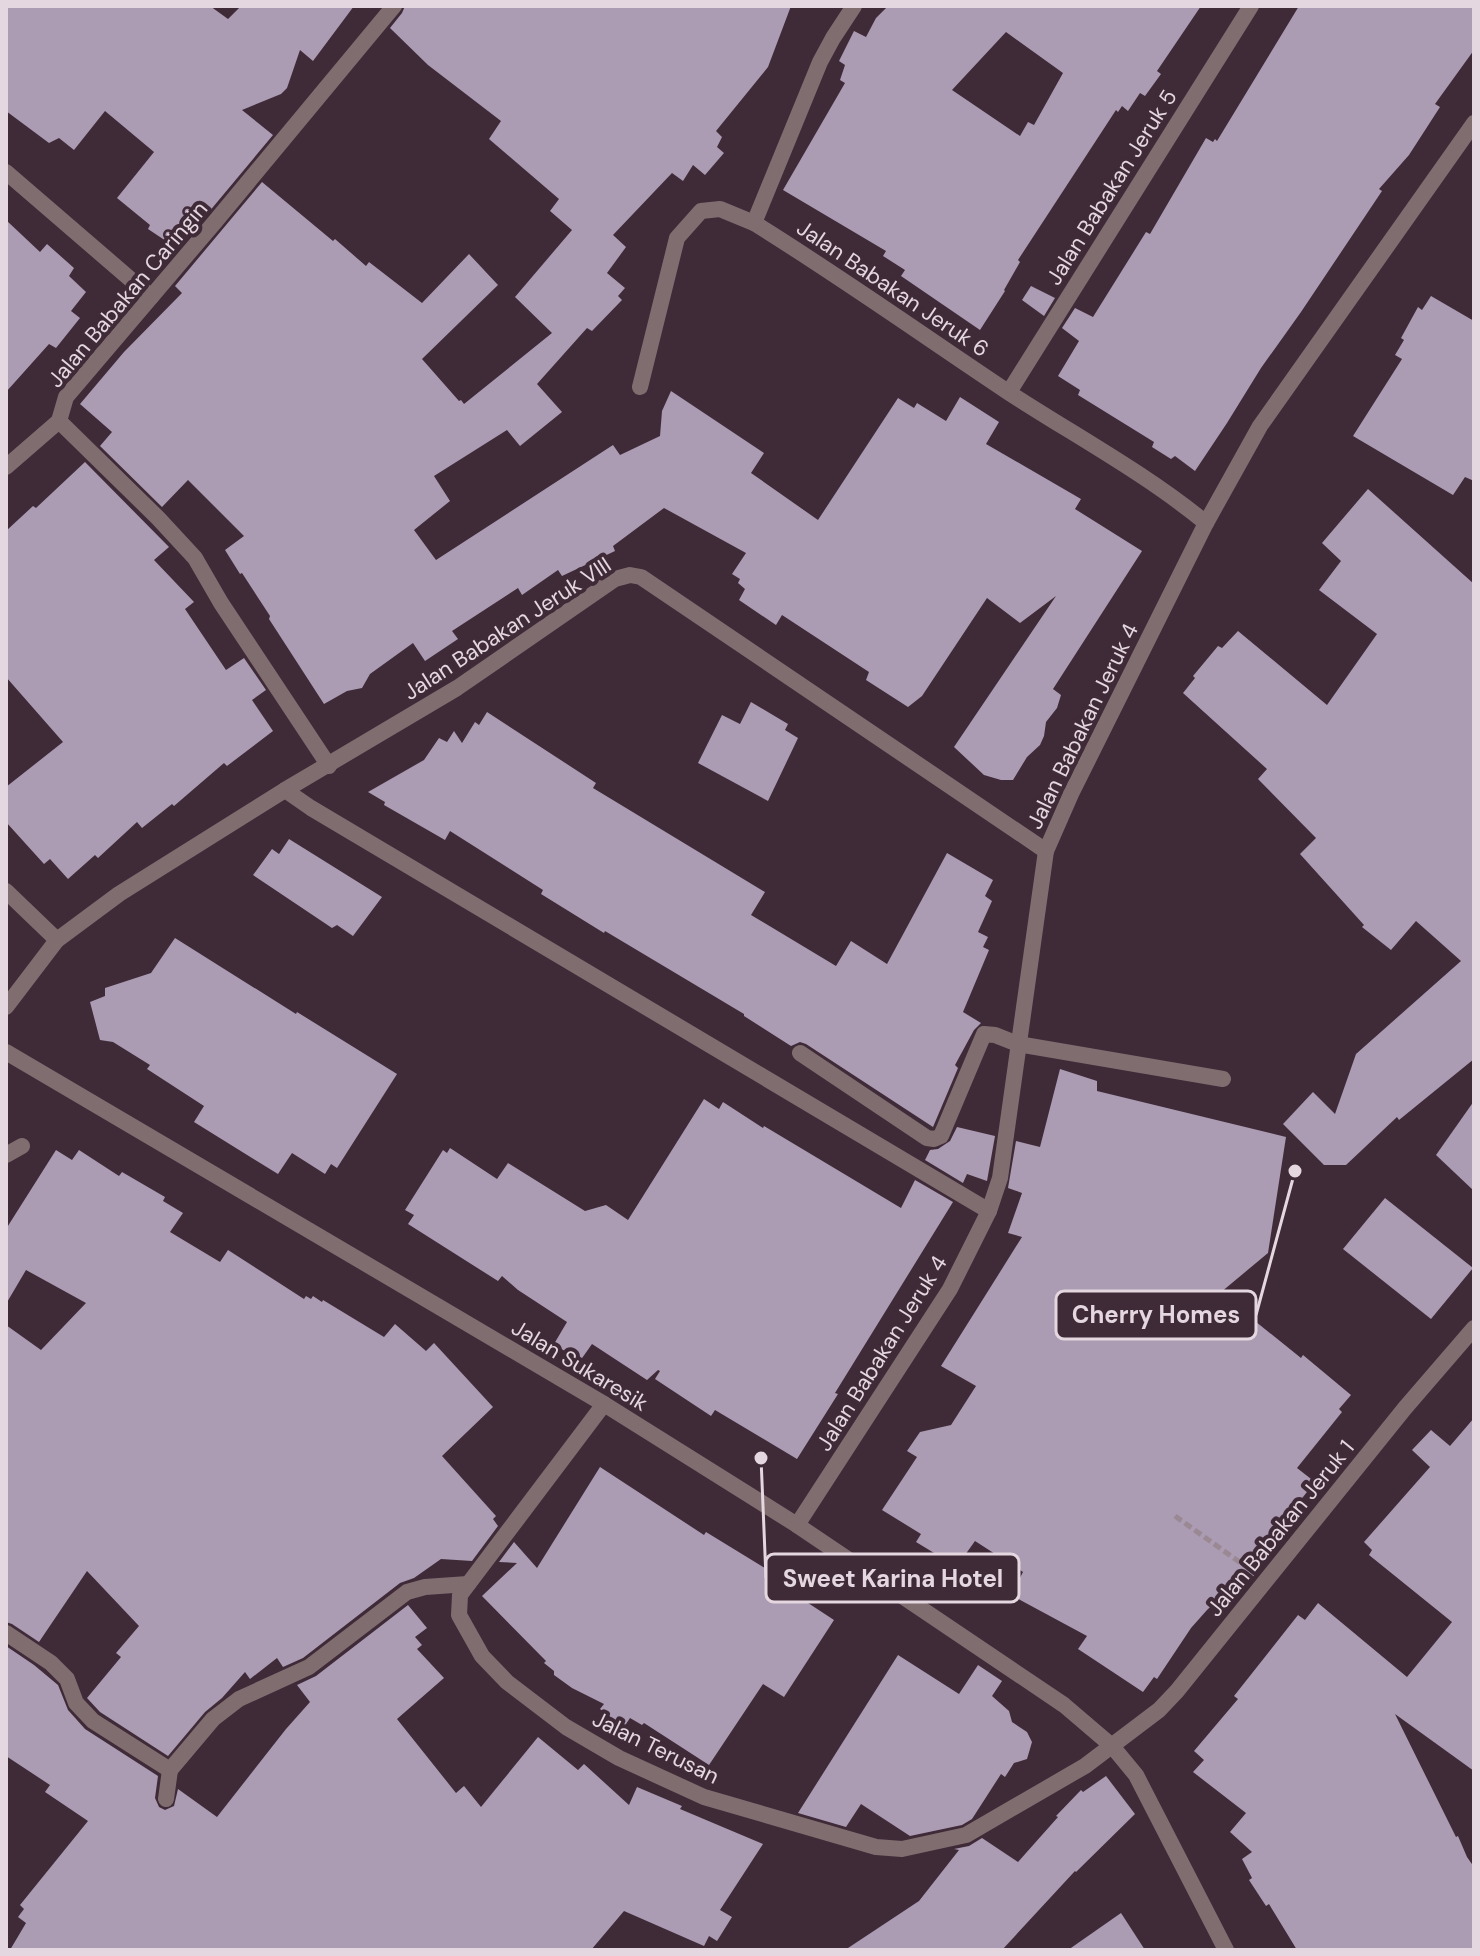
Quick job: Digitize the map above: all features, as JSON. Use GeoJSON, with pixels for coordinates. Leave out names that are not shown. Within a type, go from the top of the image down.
{"type":"FeatureCollection","features":[{"type":"Feature","properties":{"kind":"street","name":"Jalan Babakan Caringin"},"geometry":{"type":"LineString","coordinates":[[329,766],[221,603],[195,558],[59,421],[66,397],[394,6]]}},
{"type":"Feature","properties":{"kind":"street"},"geometry":{"type":"LineString","coordinates":[[754,223],[820,62],[854,6]]}},
{"type":"Feature","properties":{"kind":"street","name":"Jalan Babakan Jeruk 5"},"geometry":{"type":"LineString","coordinates":[[1009,392],[1251,6]]}},
{"type":"Feature","properties":{"kind":"street","name":"Jalan Babakan Jeruk 4"},"geometry":{"type":"LineString","coordinates":[[797,1525],[950,1289],[989,1211],[1000,1178],[1046,851],[1078,780],[1206,523],[1260,426],[1474,123]]}},
{"type":"Feature","properties":{"kind":"street"},"geometry":{"type":"LineString","coordinates":[[6,172],[151,297]]}},
{"type":"Feature","properties":{"kind":"street","name":"Jalan Babakan Jeruk 6"},"geometry":{"type":"LineString","coordinates":[[640,387],[677,238],[701,211],[720,209],[754,223],[824,266],[1009,392],[1179,501],[1206,523]]}},
{"type":"Feature","properties":{"kind":"street"},"geometry":{"type":"LineString","coordinates":[[6,467],[59,421]]}},
{"type":"Feature","properties":{"kind":"street","name":"Jalan Babakan Jeruk VIII"},"geometry":{"type":"LineString","coordinates":[[6,1007],[57,940],[119,894],[285,790],[457,688],[615,579],[630,575],[641,577],[1046,851]]}},
{"type":"Feature","properties":{"kind":"street"},"geometry":{"type":"LineString","coordinates":[[285,790],[989,1211]]}},
{"type":"Feature","properties":{"kind":"street"},"geometry":{"type":"LineString","coordinates":[[6,891],[57,940]]}},
{"type":"Feature","properties":{"kind":"street"},"geometry":{"type":"LineString","coordinates":[[800,1053],[927,1138],[934,1139],[941,1136],[984,1034],[1018,1044],[1223,1079]]}},
{"type":"Feature","properties":{"kind":"street","name":"Jalan Sukaresik"},"geometry":{"type":"LineString","coordinates":[[6,1052],[604,1404],[797,1525],[1064,1705],[1112,1746],[1136,1775],[1226,1950]]}},
{"type":"Feature","properties":{"kind":"street"},"geometry":{"type":"LineString","coordinates":[[6,1155],[22,1146]]}},
{"type":"Feature","properties":{"kind":"street","name":"Jalan Babakan Jeruk 1"},"geometry":{"type":"LineString","coordinates":[[1112,1746],[1159,1710],[1474,1328]]}},
{"type":"Feature","properties":{"kind":"street","name":"Jalan Terusan"},"geometry":{"type":"LineString","coordinates":[[604,1404],[460,1595],[459,1615],[482,1656],[507,1682],[566,1727],[619,1758],[704,1797],[876,1847],[902,1849],[966,1835],[1085,1766],[1112,1746]]}},
{"type":"Feature","properties":{"kind":"street"},"geometry":{"type":"LineString","coordinates":[[166,1799],[170,1770],[213,1719],[239,1699],[309,1667],[407,1592],[425,1587],[468,1584]]}},
{"type":"Feature","properties":{"kind":"street"},"geometry":{"type":"LineString","coordinates":[[6,1633],[51,1663],[67,1679],[76,1703],[93,1721],[170,1770]]}},
{"type":"Feature","properties":{"kind":"path"},"geometry":{"type":"LineString","coordinates":[[1175,1516],[1266,1581]]}},
{"type":"Feature","properties":{"kind":"building"},"geometry":{"type":"Polygon","coordinates":[[[6,6],[210,6],[228,19],[241,6],[354,6],[313,61],[300,50],[287,88],[281,94],[242,110],[273,135],[178,249],[148,229],[150,225],[117,198],[154,152],[105,111],[74,150],[59,138],[49,143],[6,111],[6,6]]]}},
{"type":"Feature","properties":{"kind":"building"},"geometry":{"type":"Polygon","coordinates":[[[405,6],[791,6],[768,67],[716,131],[722,137],[717,147],[724,153],[705,175],[693,165],[683,181],[672,173],[613,235],[626,247],[607,273],[625,288],[618,296],[622,300],[592,331],[587,328],[537,384],[562,412],[520,446],[507,430],[434,476],[450,501],[414,530],[436,560],[613,445],[620,455],[660,436],[662,411],[671,391],[764,453],[751,473],[818,520],[898,398],[914,408],[917,403],[946,421],[960,397],[999,422],[986,444],[1081,499],[1075,509],[1142,551],[1053,689],[1061,695],[1057,708],[1046,722],[1040,745],[1027,757],[1013,780],[984,775],[954,747],[1056,596],[1020,623],[987,598],[922,696],[908,707],[866,680],[869,672],[782,615],[776,625],[739,600],[745,589],[738,583],[740,579],[732,574],[746,553],[664,508],[613,546],[615,551],[562,576],[558,570],[522,595],[518,588],[452,631],[458,639],[425,661],[413,643],[370,674],[362,688],[347,691],[324,704],[225,550],[244,536],[188,480],[162,507],[100,446],[112,432],[80,404],[124,352],[182,293],[175,286],[262,182],[366,266],[369,262],[422,303],[469,254],[498,285],[422,359],[464,404],[552,333],[515,297],[572,230],[550,211],[559,199],[489,139],[501,121],[428,65],[390,28],[405,6]]]}},
{"type":"Feature","properties":{"kind":"building"},"geometry":{"type":"Polygon","coordinates":[[[888,6],[1201,6],[1157,71],[1161,74],[1145,96],[1140,93],[1128,111],[1122,106],[1118,112],[1116,110],[1018,260],[1020,262],[1005,291],[980,330],[901,276],[905,270],[883,256],[886,251],[783,190],[845,83],[840,80],[845,65],[839,61],[854,31],[866,37],[876,18],[888,6]],[[1006,32],[952,90],[1020,136],[1028,122],[1034,125],[1063,73],[1006,32]]]}},
{"type":"Feature","properties":{"kind":"building"},"geometry":{"type":"Polygon","coordinates":[[[1299,6],[1474,6],[1474,50],[1435,104],[1440,107],[1409,155],[1379,189],[1382,191],[1195,471],[1175,456],[1171,459],[1152,447],[1154,442],[1078,395],[1080,390],[1058,376],[1079,341],[1062,328],[1075,308],[1093,317],[1146,232],[1150,234],[1206,138],[1217,141],[1299,6]]]}},
{"type":"Feature","properties":{"kind":"building"},"geometry":{"type":"Polygon","coordinates":[[[6,220],[40,252],[47,244],[74,268],[69,276],[86,292],[71,311],[80,318],[56,348],[49,344],[6,392],[6,220]]]}},
{"type":"Feature","properties":{"kind":"building"},"geometry":{"type":"Polygon","coordinates":[[[1031,286],[1055,298],[1044,316],[1022,300],[1031,286]]]}},
{"type":"Feature","properties":{"kind":"building"},"geometry":{"type":"Polygon","coordinates":[[[1431,296],[1474,321],[1474,481],[1465,477],[1453,495],[1353,436],[1402,359],[1395,355],[1418,307],[1422,310],[1431,296]]]}},
{"type":"Feature","properties":{"kind":"building"},"geometry":{"type":"Polygon","coordinates":[[[85,462],[169,547],[154,560],[194,602],[185,609],[226,670],[244,658],[266,690],[252,700],[273,731],[227,766],[224,763],[174,806],[172,804],[142,828],[137,822],[98,858],[95,855],[68,879],[50,859],[44,864],[6,822],[6,787],[63,742],[6,677],[6,531],[33,506],[36,508],[85,462]]]}},
{"type":"Feature","properties":{"kind":"building"},"geometry":{"type":"Polygon","coordinates":[[[1368,489],[1474,584],[1474,1059],[1399,1120],[1397,1117],[1346,1165],[1324,1165],[1283,1124],[1313,1092],[1335,1114],[1356,1054],[1461,961],[1416,921],[1391,950],[1362,927],[1364,925],[1300,854],[1316,838],[1258,779],[1267,769],[1183,693],[1218,646],[1222,648],[1238,631],[1327,705],[1377,634],[1319,590],[1341,561],[1322,543],[1368,489]]]}},
{"type":"Feature","properties":{"kind":"building"},"geometry":{"type":"Polygon","coordinates":[[[751,702],[788,724],[785,730],[798,738],[768,801],[698,763],[722,715],[740,724],[751,702]]]}},
{"type":"Feature","properties":{"kind":"building"},"geometry":{"type":"Polygon","coordinates":[[[487,712],[596,783],[593,788],[765,892],[751,915],[836,966],[851,941],[887,964],[947,853],[993,880],[985,896],[992,901],[978,932],[988,937],[983,947],[989,950],[963,1012],[981,1023],[955,1065],[958,1068],[933,1127],[806,1044],[800,1042],[791,1046],[744,1014],[604,933],[450,831],[445,840],[384,805],[385,802],[368,792],[424,760],[439,738],[447,742],[454,731],[462,743],[475,722],[479,725],[487,712]]]}},
{"type":"Feature","properties":{"kind":"building"},"geometry":{"type":"Polygon","coordinates":[[[289,839],[382,897],[353,936],[337,925],[332,928],[253,875],[272,849],[279,854],[289,839]]]}},
{"type":"Feature","properties":{"kind":"building"},"geometry":{"type":"Polygon","coordinates":[[[175,938],[397,1074],[337,1168],[331,1164],[325,1174],[292,1153],[278,1174],[194,1122],[204,1106],[147,1069],[150,1065],[113,1042],[100,1040],[90,1002],[105,996],[105,988],[151,973],[175,938]]]}},
{"type":"Feature","properties":{"kind":"building"},"geometry":{"type":"Polygon","coordinates":[[[1060,1069],[1097,1081],[1097,1091],[1286,1137],[1268,1253],[1220,1293],[1351,1395],[1339,1409],[1342,1412],[1297,1468],[1315,1482],[1295,1507],[1277,1521],[1291,1531],[1235,1598],[1227,1591],[1207,1610],[1157,1679],[1154,1677],[1143,1692],[1078,1649],[1087,1636],[1011,1595],[1023,1572],[975,1541],[965,1555],[944,1559],[916,1542],[921,1534],[882,1510],[917,1457],[907,1451],[920,1432],[951,1425],[976,1386],[941,1366],[1022,1237],[1008,1233],[1022,1193],[1008,1188],[1016,1141],[1040,1147],[1060,1069]]]}},
{"type":"Feature","properties":{"kind":"building"},"geometry":{"type":"Polygon","coordinates":[[[704,1099],[719,1109],[723,1102],[901,1208],[915,1180],[953,1202],[797,1459],[715,1410],[711,1416],[655,1379],[658,1370],[647,1380],[592,1344],[580,1361],[554,1344],[567,1322],[502,1276],[498,1281],[408,1224],[414,1215],[405,1210],[443,1150],[447,1153],[450,1148],[497,1179],[508,1163],[585,1211],[606,1205],[628,1220],[704,1099]]]}},
{"type":"Feature","properties":{"kind":"building"},"geometry":{"type":"Polygon","coordinates":[[[1474,1101],[1474,1191],[1436,1155],[1474,1101]]]}},
{"type":"Feature","properties":{"kind":"building"},"geometry":{"type":"Polygon","coordinates":[[[957,1127],[995,1136],[987,1181],[967,1174],[963,1183],[925,1160],[930,1150],[950,1141],[957,1127]]]}},
{"type":"Feature","properties":{"kind":"building"},"geometry":{"type":"Polygon","coordinates":[[[56,1150],[72,1160],[79,1150],[119,1176],[122,1172],[165,1197],[163,1201],[183,1213],[170,1232],[220,1262],[228,1250],[304,1299],[313,1296],[323,1300],[384,1337],[395,1324],[426,1351],[434,1343],[493,1407],[442,1456],[496,1516],[493,1519],[498,1526],[472,1561],[441,1559],[414,1578],[400,1583],[303,1658],[283,1667],[277,1658],[250,1679],[245,1672],[205,1712],[168,1756],[100,1712],[87,1698],[121,1657],[116,1653],[139,1626],[87,1571],[39,1642],[6,1622],[6,1325],[41,1350],[86,1303],[26,1270],[6,1304],[6,1229],[56,1150]]]}},
{"type":"Feature","properties":{"kind":"building"},"geometry":{"type":"Polygon","coordinates":[[[1385,1198],[1473,1268],[1431,1319],[1343,1249],[1385,1198]]]}},
{"type":"Feature","properties":{"kind":"building"},"geometry":{"type":"Polygon","coordinates":[[[1474,1418],[1474,1771],[1395,1714],[1474,1867],[1474,1950],[1297,1950],[1269,1904],[1266,1906],[1249,1880],[1252,1878],[1242,1859],[1252,1852],[1230,1832],[1246,1813],[1193,1772],[1204,1760],[1194,1751],[1238,1699],[1234,1696],[1298,1615],[1305,1620],[1318,1603],[1407,1677],[1452,1622],[1369,1555],[1372,1550],[1364,1542],[1430,1467],[1412,1450],[1431,1430],[1450,1446],[1474,1418]]]}},
{"type":"Feature","properties":{"kind":"building"},"geometry":{"type":"Polygon","coordinates":[[[600,1467],[704,1535],[706,1532],[773,1573],[770,1578],[834,1620],[784,1697],[763,1684],[709,1765],[644,1723],[642,1725],[630,1718],[624,1727],[600,1709],[604,1704],[554,1675],[554,1671],[544,1663],[546,1661],[482,1596],[517,1563],[499,1562],[514,1542],[537,1568],[600,1467]]]}},
{"type":"Feature","properties":{"kind":"building"},"geometry":{"type":"Polygon","coordinates":[[[408,1605],[427,1628],[415,1637],[422,1645],[417,1649],[444,1678],[397,1719],[456,1793],[464,1786],[481,1807],[538,1737],[578,1770],[584,1764],[629,1805],[637,1787],[763,1844],[720,1910],[732,1917],[717,1941],[709,1936],[704,1946],[624,1911],[591,1950],[10,1950],[26,1923],[18,1917],[24,1909],[20,1905],[88,1821],[45,1792],[50,1785],[6,1756],[6,1646],[58,1685],[68,1710],[85,1729],[158,1776],[155,1798],[159,1807],[165,1810],[174,1806],[178,1789],[217,1817],[310,1702],[297,1685],[316,1676],[408,1605]]]}},
{"type":"Feature","properties":{"kind":"building"},"geometry":{"type":"Polygon","coordinates":[[[898,1655],[959,1694],[978,1665],[1002,1681],[992,1696],[1009,1711],[1012,1722],[1027,1732],[1032,1742],[1027,1759],[1014,1763],[1005,1777],[1001,1774],[972,1819],[962,1825],[910,1836],[861,1804],[846,1827],[798,1813],[898,1655]]]}},
{"type":"Feature","properties":{"kind":"building"},"geometry":{"type":"Polygon","coordinates":[[[1106,1776],[1135,1814],[1075,1871],[1002,1950],[845,1950],[919,1901],[959,1850],[954,1849],[969,1846],[982,1838],[1018,1862],[1081,1790],[1083,1792],[1106,1776]]]}},
{"type":"Feature","properties":{"kind":"building"},"geometry":{"type":"Polygon","coordinates":[[[1121,1913],[1145,1950],[1068,1950],[1121,1913]]]}},
{"type":"Feature","properties":{"kind":"place","name":"Cherry Homes"},"geometry":{"type":"Point","coordinates":[1295,1171]}},
{"type":"Feature","properties":{"kind":"place","name":"Sweet Karina Hotel"},"geometry":{"type":"Point","coordinates":[761,1458]}}]}
